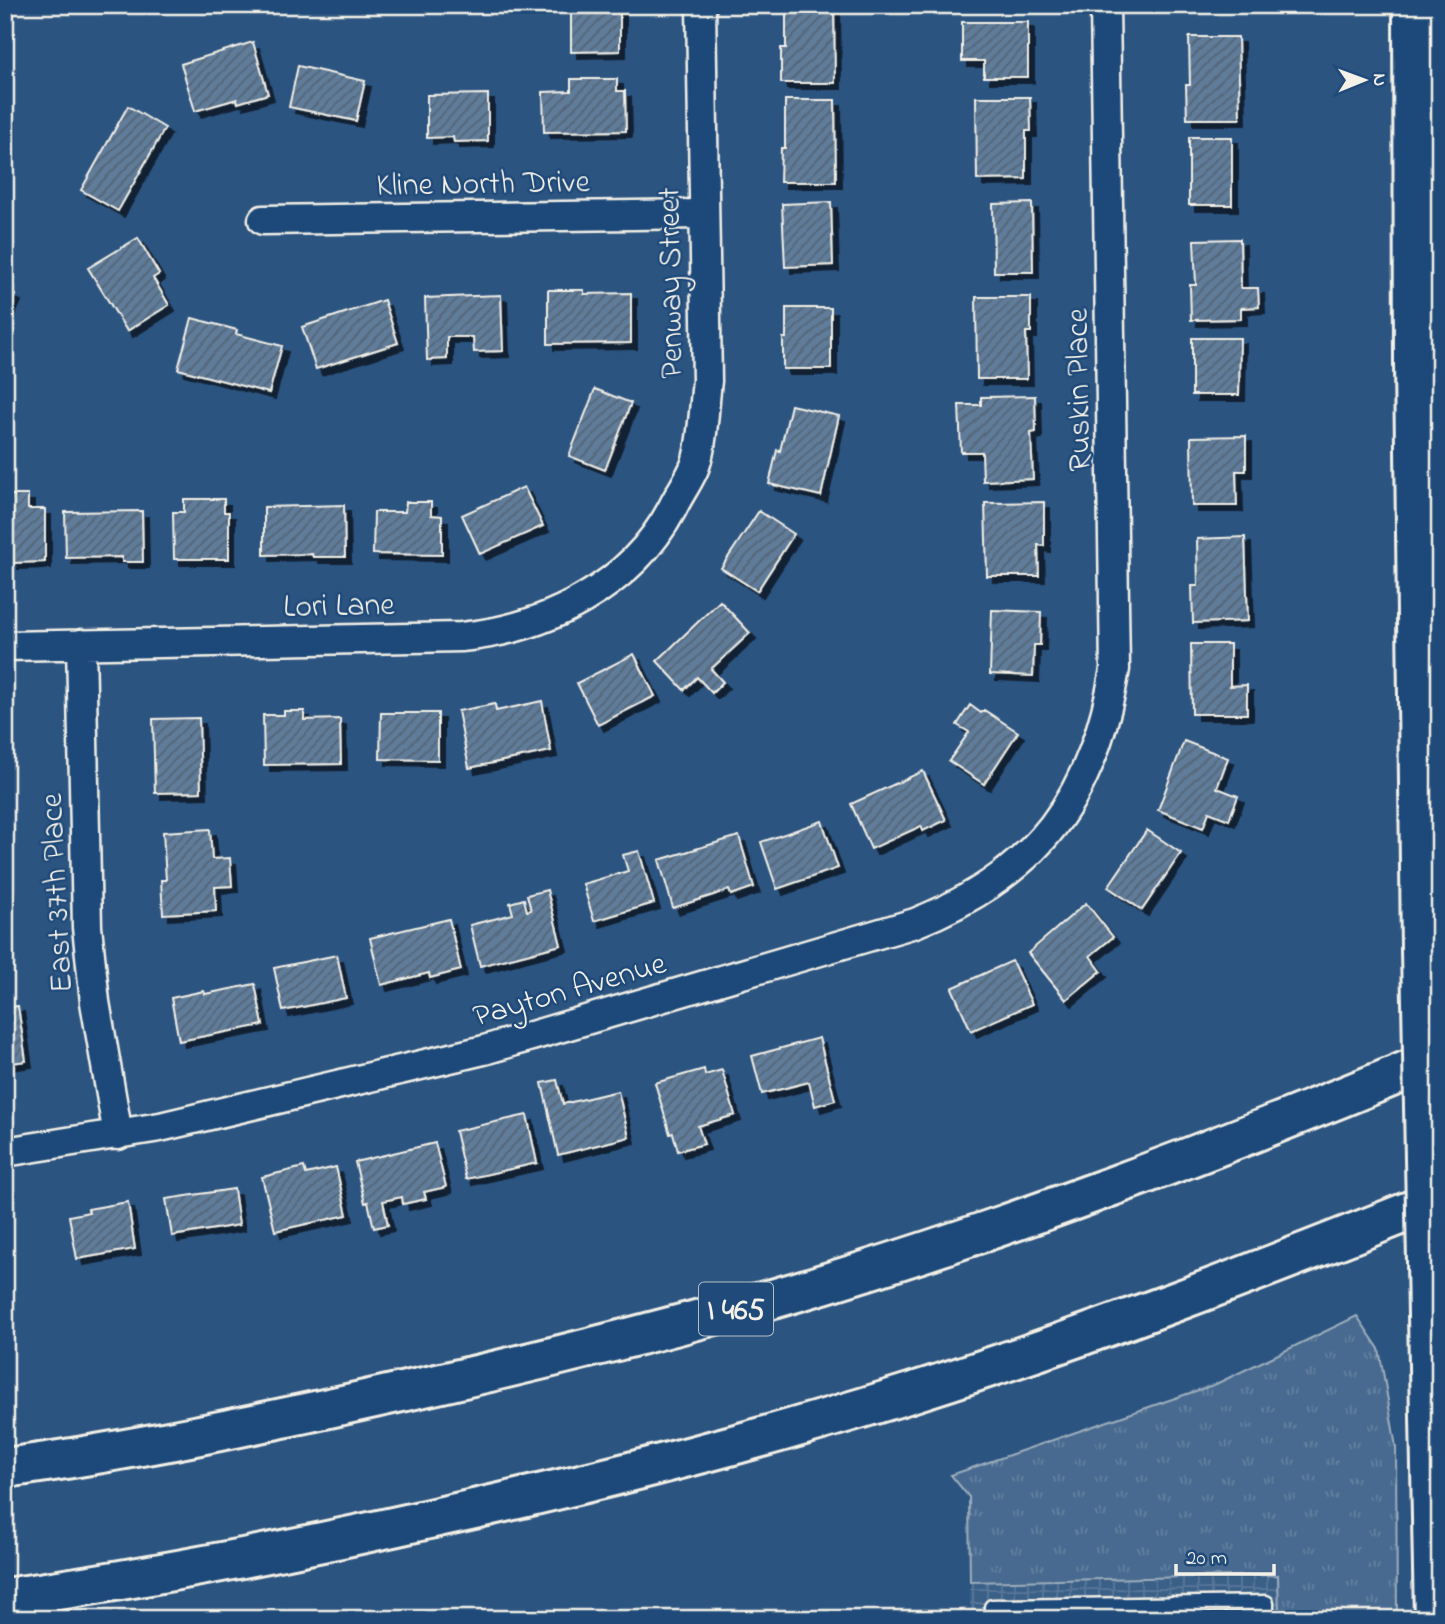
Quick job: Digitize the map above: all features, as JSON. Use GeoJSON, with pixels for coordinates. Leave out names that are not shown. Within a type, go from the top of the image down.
{"type":"FeatureCollection","features":[{"type":"Feature","properties":{"kind":"main road"},"geometry":{"type":"LineString","coordinates":[[1413,5],[1421,949],[1434,1619]]}},
{"type":"Feature","properties":{"kind":"main road","name":"I 465"},"geometry":{"type":"LineString","coordinates":[[5,1468],[86,1457],[343,1406],[551,1359],[778,1297],[1007,1224],[1338,1099],[1440,1056]]}},
{"type":"Feature","properties":{"kind":"main road"},"geometry":{"type":"LineString","coordinates":[[5,1598],[199,1567],[332,1541],[564,1489],[791,1428],[905,1395],[1164,1307],[1440,1199]]}},
{"type":"Feature","properties":{"kind":"street","name":"Penway Street"},"geometry":{"type":"LineString","coordinates":[[647,544],[669,516],[696,464],[707,381],[701,5]]}},
{"type":"Feature","properties":{"kind":"street","name":"Ruskin Place"},"geometry":{"type":"LineString","coordinates":[[1088,769],[1107,713],[1115,669],[1105,5]]}},
{"type":"Feature","properties":{"kind":"street","name":"Kline North Drive"},"geometry":{"type":"LineString","coordinates":[[263,220],[704,214]]}},
{"type":"Feature","properties":{"kind":"street","name":"Lori Lane"},"geometry":{"type":"LineString","coordinates":[[5,646],[461,637],[493,633],[525,626],[569,608],[608,582],[647,544]]}},
{"type":"Feature","properties":{"kind":"street","name":"East 37th Place"},"geometry":{"type":"LineString","coordinates":[[81,644],[87,927],[95,1002],[118,1135]]}},
{"type":"Feature","properties":{"kind":"street","name":"Payton Avenue"},"geometry":{"type":"LineString","coordinates":[[5,1152],[160,1127],[484,1050],[915,923],[974,897],[1023,858],[1074,797],[1088,769]]}},
{"type":"Feature","properties":{"kind":"lane"},"geometry":{"type":"LineString","coordinates":[[992,1619],[992,1607],[1083,1612],[1172,1612],[1265,1603],[1266,1619]]}},
{"type":"Feature","properties":{"kind":"shaded area"},"geometry":{"type":"Polygon","coordinates":[[[1279,1575],[1279,1619],[970,1619],[970,1582],[1279,1575]]]}},
{"type":"Feature","properties":{"kind":"green space"},"geometry":{"type":"Polygon","coordinates":[[[1357,1316],[1379,1349],[1396,1447],[1397,1619],[1279,1619],[1278,1575],[970,1582],[969,1497],[951,1475],[1216,1384],[1357,1316]]]}},
{"type":"Feature","properties":{"kind":"building"},"geometry":{"type":"Polygon","coordinates":[[[571,5],[620,5],[620,51],[571,52],[571,5]]]}},
{"type":"Feature","properties":{"kind":"building"},"geometry":{"type":"Polygon","coordinates":[[[786,5],[834,5],[835,83],[781,83],[781,48],[786,48],[786,5]]]}},
{"type":"Feature","properties":{"kind":"building"},"geometry":{"type":"Polygon","coordinates":[[[962,22],[1028,22],[1028,77],[984,77],[984,61],[962,61],[962,22]]]}},
{"type":"Feature","properties":{"kind":"building"},"geometry":{"type":"Polygon","coordinates":[[[1189,37],[1238,37],[1240,119],[1187,119],[1186,85],[1190,85],[1189,37]]]}},
{"type":"Feature","properties":{"kind":"building"},"geometry":{"type":"Polygon","coordinates":[[[253,42],[268,94],[238,103],[237,99],[195,111],[181,64],[253,42]]]}},
{"type":"Feature","properties":{"kind":"building"},"geometry":{"type":"Polygon","coordinates":[[[298,66],[365,81],[356,121],[289,107],[298,66]]]}},
{"type":"Feature","properties":{"kind":"building"},"geometry":{"type":"Polygon","coordinates":[[[571,79],[617,79],[617,91],[625,91],[626,131],[544,132],[543,92],[571,91],[571,79]]]}},
{"type":"Feature","properties":{"kind":"building"},"geometry":{"type":"Polygon","coordinates":[[[488,94],[488,141],[454,142],[453,137],[427,138],[427,95],[488,94]]]}},
{"type":"Feature","properties":{"kind":"building"},"geometry":{"type":"Polygon","coordinates":[[[976,97],[1030,97],[1031,131],[1026,131],[1026,179],[977,180],[976,97]]]}},
{"type":"Feature","properties":{"kind":"building"},"geometry":{"type":"Polygon","coordinates":[[[785,100],[835,100],[836,182],[780,182],[781,148],[785,148],[785,100]]]}},
{"type":"Feature","properties":{"kind":"building"},"geometry":{"type":"Polygon","coordinates":[[[128,106],[165,128],[118,211],[81,190],[128,106]]]}},
{"type":"Feature","properties":{"kind":"building"},"geometry":{"type":"Polygon","coordinates":[[[1189,137],[1232,137],[1232,205],[1189,205],[1189,137]]]}},
{"type":"Feature","properties":{"kind":"building"},"geometry":{"type":"Polygon","coordinates":[[[831,202],[833,265],[785,267],[782,204],[831,202]]]}},
{"type":"Feature","properties":{"kind":"building"},"geometry":{"type":"Polygon","coordinates":[[[1032,203],[1033,272],[994,272],[993,204],[1032,203]]]}},
{"type":"Feature","properties":{"kind":"building"},"geometry":{"type":"Polygon","coordinates":[[[138,238],[159,274],[153,278],[169,305],[127,331],[88,268],[138,238]]]}},
{"type":"Feature","properties":{"kind":"building"},"geometry":{"type":"Polygon","coordinates":[[[1240,239],[1241,288],[1258,288],[1259,307],[1241,308],[1241,319],[1191,320],[1190,285],[1196,285],[1194,240],[1240,239]]]}},
{"type":"Feature","properties":{"kind":"building"},"geometry":{"type":"Polygon","coordinates":[[[548,290],[584,290],[584,294],[631,293],[631,343],[548,344],[548,290]]]}},
{"type":"Feature","properties":{"kind":"building"},"geometry":{"type":"Polygon","coordinates":[[[5,291],[15,295],[5,318],[5,291]]]}},
{"type":"Feature","properties":{"kind":"building"},"geometry":{"type":"Polygon","coordinates":[[[501,295],[503,351],[474,352],[473,337],[447,337],[447,359],[427,360],[425,298],[501,295]]]}},
{"type":"Feature","properties":{"kind":"building"},"geometry":{"type":"Polygon","coordinates":[[[976,297],[1031,297],[1031,332],[1026,332],[1027,379],[977,379],[976,297]]]}},
{"type":"Feature","properties":{"kind":"building"},"geometry":{"type":"Polygon","coordinates":[[[384,300],[398,343],[316,369],[302,327],[384,300]]]}},
{"type":"Feature","properties":{"kind":"building"},"geometry":{"type":"Polygon","coordinates":[[[786,308],[831,308],[831,369],[783,369],[786,308]]]}},
{"type":"Feature","properties":{"kind":"building"},"geometry":{"type":"Polygon","coordinates":[[[192,318],[237,330],[236,334],[282,346],[269,393],[178,369],[192,318]]]}},
{"type":"Feature","properties":{"kind":"building"},"geometry":{"type":"Polygon","coordinates":[[[1192,338],[1240,338],[1239,395],[1192,395],[1192,338]]]}},
{"type":"Feature","properties":{"kind":"building"},"geometry":{"type":"Polygon","coordinates":[[[595,389],[631,403],[605,470],[569,456],[595,389]]]}},
{"type":"Feature","properties":{"kind":"building"},"geometry":{"type":"Polygon","coordinates":[[[1035,396],[1036,432],[1031,433],[1033,479],[983,481],[982,452],[961,452],[959,405],[981,405],[981,397],[1035,396]]]}},
{"type":"Feature","properties":{"kind":"building"},"geometry":{"type":"Polygon","coordinates":[[[791,405],[839,416],[821,496],[769,484],[791,405]]]}},
{"type":"Feature","properties":{"kind":"building"},"geometry":{"type":"Polygon","coordinates":[[[1246,436],[1246,471],[1236,471],[1237,506],[1192,506],[1191,437],[1246,436]]]}},
{"type":"Feature","properties":{"kind":"building"},"geometry":{"type":"Polygon","coordinates":[[[524,487],[543,526],[480,554],[462,515],[524,487]]]}},
{"type":"Feature","properties":{"kind":"building"},"geometry":{"type":"Polygon","coordinates":[[[5,495],[28,495],[28,509],[45,509],[45,562],[12,563],[12,559],[5,559],[5,495]]]}},
{"type":"Feature","properties":{"kind":"building"},"geometry":{"type":"Polygon","coordinates":[[[184,499],[224,499],[224,512],[229,512],[229,559],[174,559],[173,512],[184,512],[184,499]]]}},
{"type":"Feature","properties":{"kind":"building"},"geometry":{"type":"Polygon","coordinates":[[[406,502],[431,502],[431,515],[442,516],[442,555],[373,554],[374,512],[405,512],[406,502]]]}},
{"type":"Feature","properties":{"kind":"building"},"geometry":{"type":"Polygon","coordinates":[[[1044,502],[1044,546],[1038,545],[1039,576],[987,576],[985,503],[1044,502]]]}},
{"type":"Feature","properties":{"kind":"building"},"geometry":{"type":"Polygon","coordinates":[[[344,505],[345,557],[313,557],[312,554],[264,555],[264,507],[344,505]]]}},
{"type":"Feature","properties":{"kind":"building"},"geometry":{"type":"Polygon","coordinates":[[[142,511],[143,562],[122,562],[122,557],[66,558],[65,512],[142,511]]]}},
{"type":"Feature","properties":{"kind":"building"},"geometry":{"type":"Polygon","coordinates":[[[759,511],[794,534],[757,591],[721,568],[759,511]]]}},
{"type":"Feature","properties":{"kind":"building"},"geometry":{"type":"Polygon","coordinates":[[[1245,537],[1248,621],[1193,623],[1192,586],[1198,586],[1197,539],[1245,537]]]}},
{"type":"Feature","properties":{"kind":"building"},"geometry":{"type":"Polygon","coordinates":[[[720,601],[750,633],[711,669],[723,682],[712,693],[697,677],[684,690],[657,661],[720,601]]]}},
{"type":"Feature","properties":{"kind":"building"},"geometry":{"type":"Polygon","coordinates":[[[992,610],[1041,612],[1040,645],[1034,645],[1033,676],[990,674],[992,610]]]}},
{"type":"Feature","properties":{"kind":"building"},"geometry":{"type":"Polygon","coordinates":[[[1191,644],[1230,644],[1230,686],[1247,685],[1247,714],[1192,714],[1191,644]]]}},
{"type":"Feature","properties":{"kind":"building"},"geometry":{"type":"Polygon","coordinates":[[[634,654],[655,696],[598,725],[577,683],[634,654]]]}},
{"type":"Feature","properties":{"kind":"building"},"geometry":{"type":"Polygon","coordinates":[[[542,701],[551,751],[469,768],[458,711],[495,704],[496,711],[542,701]]]}},
{"type":"Feature","properties":{"kind":"building"},"geometry":{"type":"Polygon","coordinates":[[[970,705],[981,713],[984,710],[1018,732],[984,784],[949,761],[969,732],[957,725],[970,705]]]}},
{"type":"Feature","properties":{"kind":"building"},"geometry":{"type":"Polygon","coordinates":[[[284,711],[304,711],[304,720],[340,719],[341,764],[264,765],[263,715],[284,715],[284,711]]]}},
{"type":"Feature","properties":{"kind":"building"},"geometry":{"type":"Polygon","coordinates":[[[381,713],[438,713],[438,760],[380,759],[381,713]]]}},
{"type":"Feature","properties":{"kind":"building"},"geometry":{"type":"Polygon","coordinates":[[[199,718],[201,792],[155,793],[153,719],[199,718]]]}},
{"type":"Feature","properties":{"kind":"building"},"geometry":{"type":"Polygon","coordinates":[[[1184,741],[1228,758],[1217,788],[1238,796],[1229,820],[1209,812],[1203,828],[1158,810],[1184,741]]]}},
{"type":"Feature","properties":{"kind":"building"},"geometry":{"type":"Polygon","coordinates":[[[923,771],[946,820],[923,831],[921,826],[871,849],[851,804],[923,771]]]}},
{"type":"Feature","properties":{"kind":"building"},"geometry":{"type":"Polygon","coordinates":[[[822,821],[838,868],[777,889],[761,842],[822,821]]]}},
{"type":"Feature","properties":{"kind":"building"},"geometry":{"type":"Polygon","coordinates":[[[210,829],[212,859],[230,858],[232,886],[215,887],[216,911],[163,914],[161,880],[166,880],[163,832],[210,829]]]}},
{"type":"Feature","properties":{"kind":"building"},"geometry":{"type":"Polygon","coordinates":[[[1147,830],[1181,853],[1142,910],[1108,887],[1147,830]]]}},
{"type":"Feature","properties":{"kind":"building"},"geometry":{"type":"Polygon","coordinates":[[[739,836],[754,887],[731,895],[729,890],[673,908],[659,860],[739,836]]]}},
{"type":"Feature","properties":{"kind":"building"},"geometry":{"type":"Polygon","coordinates":[[[6,851],[9,899],[9,930],[5,930],[6,851]]]}},
{"type":"Feature","properties":{"kind":"building"},"geometry":{"type":"Polygon","coordinates":[[[639,851],[654,903],[594,921],[583,884],[628,871],[623,855],[639,851]]]}},
{"type":"Feature","properties":{"kind":"building"},"geometry":{"type":"Polygon","coordinates":[[[547,890],[561,945],[480,966],[470,925],[513,914],[510,903],[524,899],[527,911],[531,910],[527,895],[547,890]]]}},
{"type":"Feature","properties":{"kind":"building"},"geometry":{"type":"Polygon","coordinates":[[[1086,903],[1113,937],[1090,956],[1101,971],[1066,1000],[1028,953],[1086,903]]]}},
{"type":"Feature","properties":{"kind":"building"},"geometry":{"type":"Polygon","coordinates":[[[449,919],[461,970],[430,978],[429,973],[381,985],[370,938],[449,919]]]}},
{"type":"Feature","properties":{"kind":"building"},"geometry":{"type":"Polygon","coordinates":[[[337,955],[346,998],[283,1011],[274,968],[337,955]]]}},
{"type":"Feature","properties":{"kind":"building"},"geometry":{"type":"Polygon","coordinates":[[[1012,961],[1032,1004],[971,1031],[952,988],[1012,961]]]}},
{"type":"Feature","properties":{"kind":"building"},"geometry":{"type":"Polygon","coordinates":[[[255,984],[263,1025],[179,1041],[171,998],[255,984]]]}},
{"type":"Feature","properties":{"kind":"building"},"geometry":{"type":"Polygon","coordinates":[[[18,1006],[26,1061],[5,1064],[5,1008],[18,1006]]]}},
{"type":"Feature","properties":{"kind":"building"},"geometry":{"type":"Polygon","coordinates":[[[819,1038],[835,1100],[815,1106],[809,1082],[762,1094],[752,1056],[819,1038]]]}},
{"type":"Feature","properties":{"kind":"building"},"geometry":{"type":"Polygon","coordinates":[[[704,1069],[705,1075],[722,1070],[735,1115],[698,1126],[704,1144],[678,1151],[673,1133],[670,1134],[655,1083],[704,1069]]]}},
{"type":"Feature","properties":{"kind":"building"},"geometry":{"type":"Polygon","coordinates":[[[557,1080],[563,1104],[618,1091],[629,1137],[558,1155],[542,1083],[557,1080]]]}},
{"type":"Feature","properties":{"kind":"building"},"geometry":{"type":"Polygon","coordinates":[[[527,1115],[537,1163],[466,1179],[455,1131],[527,1115]]]}},
{"type":"Feature","properties":{"kind":"building"},"geometry":{"type":"Polygon","coordinates":[[[435,1143],[446,1187],[424,1192],[426,1199],[403,1204],[402,1197],[383,1201],[388,1225],[374,1228],[355,1162],[435,1143]]]}},
{"type":"Feature","properties":{"kind":"building"},"geometry":{"type":"Polygon","coordinates":[[[304,1167],[306,1174],[336,1167],[347,1215],[275,1231],[262,1177],[304,1167]]]}},
{"type":"Feature","properties":{"kind":"building"},"geometry":{"type":"Polygon","coordinates":[[[234,1189],[239,1225],[172,1236],[166,1199],[234,1189]]]}},
{"type":"Feature","properties":{"kind":"building"},"geometry":{"type":"Polygon","coordinates":[[[128,1202],[135,1249],[77,1259],[69,1216],[89,1212],[88,1209],[128,1202]]]}}]}
